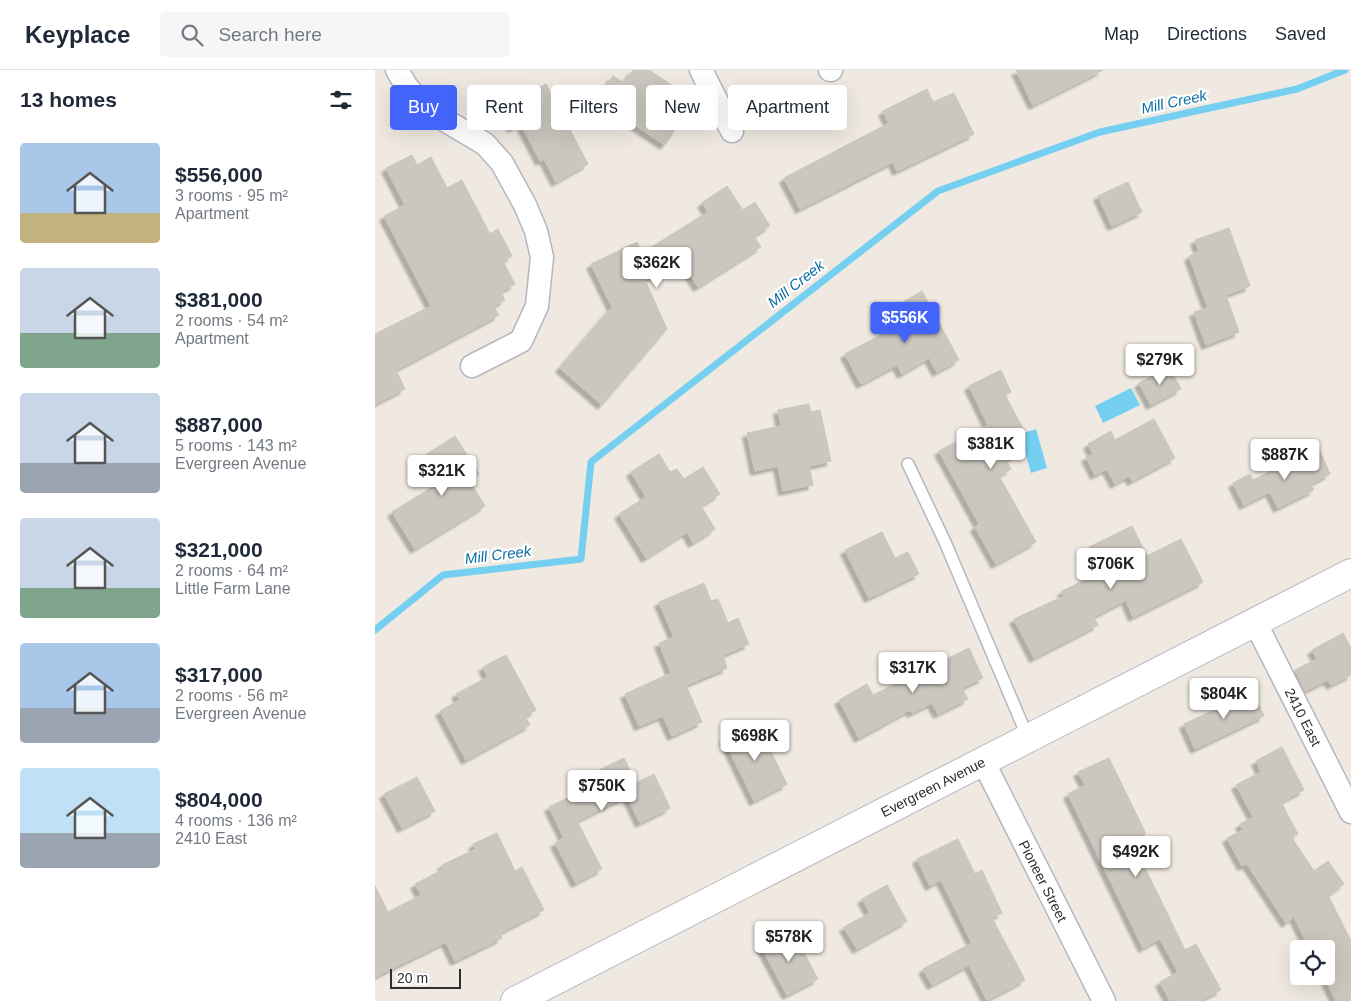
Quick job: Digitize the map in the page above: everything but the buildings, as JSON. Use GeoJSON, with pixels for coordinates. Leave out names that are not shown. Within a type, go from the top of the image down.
{"type":"FeatureCollection","features":[{"type":"Feature","properties":{"kind":"street"},"geometry":{"type":"LineString","coordinates":[[397,70],[407,87],[427,109],[485,144],[502,163],[525,205],[536,231],[542,257],[537,306],[521,341],[472,366]]}},
{"type":"Feature","properties":{"kind":"street"},"geometry":{"type":"LineString","coordinates":[[701,70],[728,122]]}},
{"type":"Feature","properties":{"kind":"street","name":"Evergreen Avenue"},"geometry":{"type":"LineString","coordinates":[[515,1001],[1351,573]]}},
{"type":"Feature","properties":{"kind":"street","name":"2410 East"},"geometry":{"type":"LineString","coordinates":[[1255,622],[1351,812]]}},
{"type":"Feature","properties":{"kind":"street","name":"Pioneer Street"},"geometry":{"type":"LineString","coordinates":[[983,761],[1104,1001]]}},
{"type":"Feature","properties":{"kind":"lane"},"geometry":{"type":"LineString","coordinates":[[908,464],[945,542],[1027,738]]}},
{"type":"Feature","properties":{"kind":"water"},"geometry":{"type":"Polygon","coordinates":[[[1131,388],[1140,405],[1103,423],[1095,406],[1131,388]]]}},
{"type":"Feature","properties":{"kind":"water"},"geometry":{"type":"Polygon","coordinates":[[[1036,429],[1047,468],[1031,473],[1020,434],[1036,429]]]}},
{"type":"Feature","properties":{"kind":"waterway","name":"Mill Creek"},"geometry":{"type":"LineString","coordinates":[[375,630],[443,575],[581,559],[591,462],[938,191],[1100,132],[1297,89],[1345,70]]}}]}
